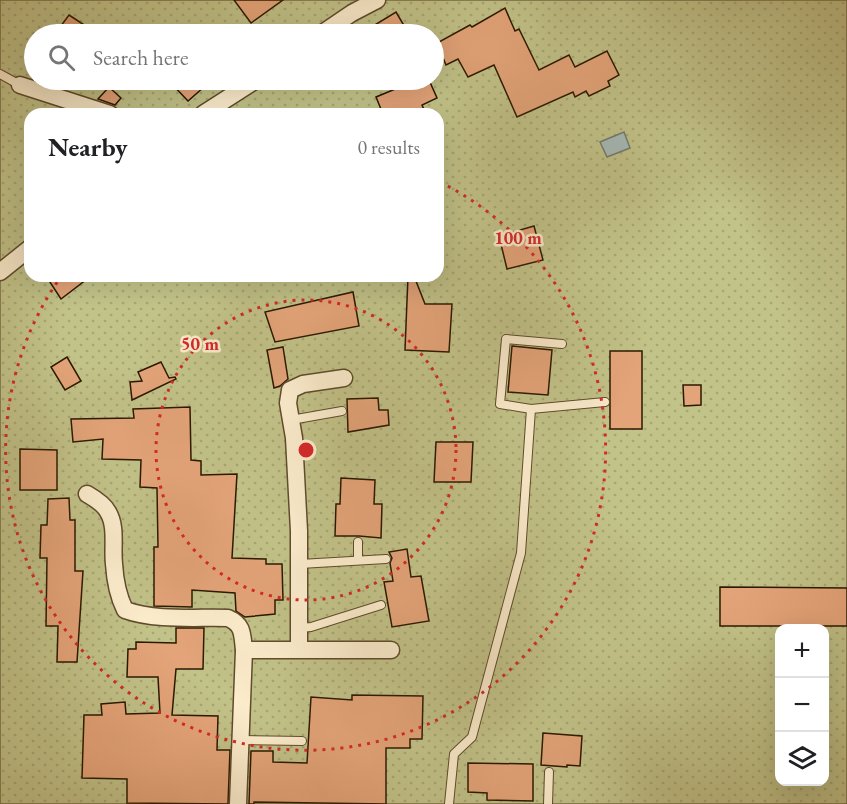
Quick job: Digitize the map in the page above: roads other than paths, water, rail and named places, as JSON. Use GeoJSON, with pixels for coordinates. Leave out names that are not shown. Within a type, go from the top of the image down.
{"type":"FeatureCollection","features":[{"type":"Feature","properties":{"kind":"street"},"geometry":{"type":"LineString","coordinates":[[336,24],[376,0]]}},
{"type":"Feature","properties":{"kind":"street"},"geometry":{"type":"LineString","coordinates":[[20,85],[24,86]]}},
{"type":"Feature","properties":{"kind":"street"},"geometry":{"type":"LineString","coordinates":[[36,90],[91,108]]}},
{"type":"Feature","properties":{"kind":"street"},"geometry":{"type":"LineString","coordinates":[[212,108],[240,90]]}},
{"type":"Feature","properties":{"kind":"street"},"geometry":{"type":"LineString","coordinates":[[0,272],[24,253]]}},
{"type":"Feature","properties":{"kind":"street"},"geometry":{"type":"LineString","coordinates":[[299,650],[300,564],[294,438],[288,403],[290,390],[303,384],[344,378]]}},
{"type":"Feature","properties":{"kind":"street"},"geometry":{"type":"LineString","coordinates":[[87,494],[108,511],[113,525],[114,565],[120,599],[125,610],[152,616],[228,618],[237,622],[241,630],[244,650],[238,804]]}},
{"type":"Feature","properties":{"kind":"street"},"geometry":{"type":"LineString","coordinates":[[244,650],[391,650]]}},
{"type":"Feature","properties":{"kind":"lane"},"geometry":{"type":"LineString","coordinates":[[0,74],[20,85]]}},
{"type":"Feature","properties":{"kind":"lane"},"geometry":{"type":"LineString","coordinates":[[562,344],[506,339],[500,404],[531,409],[605,402]]}},
{"type":"Feature","properties":{"kind":"lane"},"geometry":{"type":"LineString","coordinates":[[449,804],[454,754],[471,737],[521,553],[531,409]]}},
{"type":"Feature","properties":{"kind":"lane"},"geometry":{"type":"LineString","coordinates":[[291,420],[342,411]]}},
{"type":"Feature","properties":{"kind":"lane"},"geometry":{"type":"LineString","coordinates":[[358,542],[358,560]]}},
{"type":"Feature","properties":{"kind":"lane"},"geometry":{"type":"LineString","coordinates":[[300,564],[386,559]]}},
{"type":"Feature","properties":{"kind":"lane"},"geometry":{"type":"LineString","coordinates":[[300,628],[311,627],[381,605]]}},
{"type":"Feature","properties":{"kind":"lane"},"geometry":{"type":"LineString","coordinates":[[240,740],[302,741]]}},
{"type":"Feature","properties":{"kind":"lane"},"geometry":{"type":"LineString","coordinates":[[548,804],[549,772]]}},
{"type":"Feature","properties":{"kind":"water"},"geometry":{"type":"Polygon","coordinates":[[[624,132],[630,148],[607,157],[600,142],[624,132]]]}}]}
